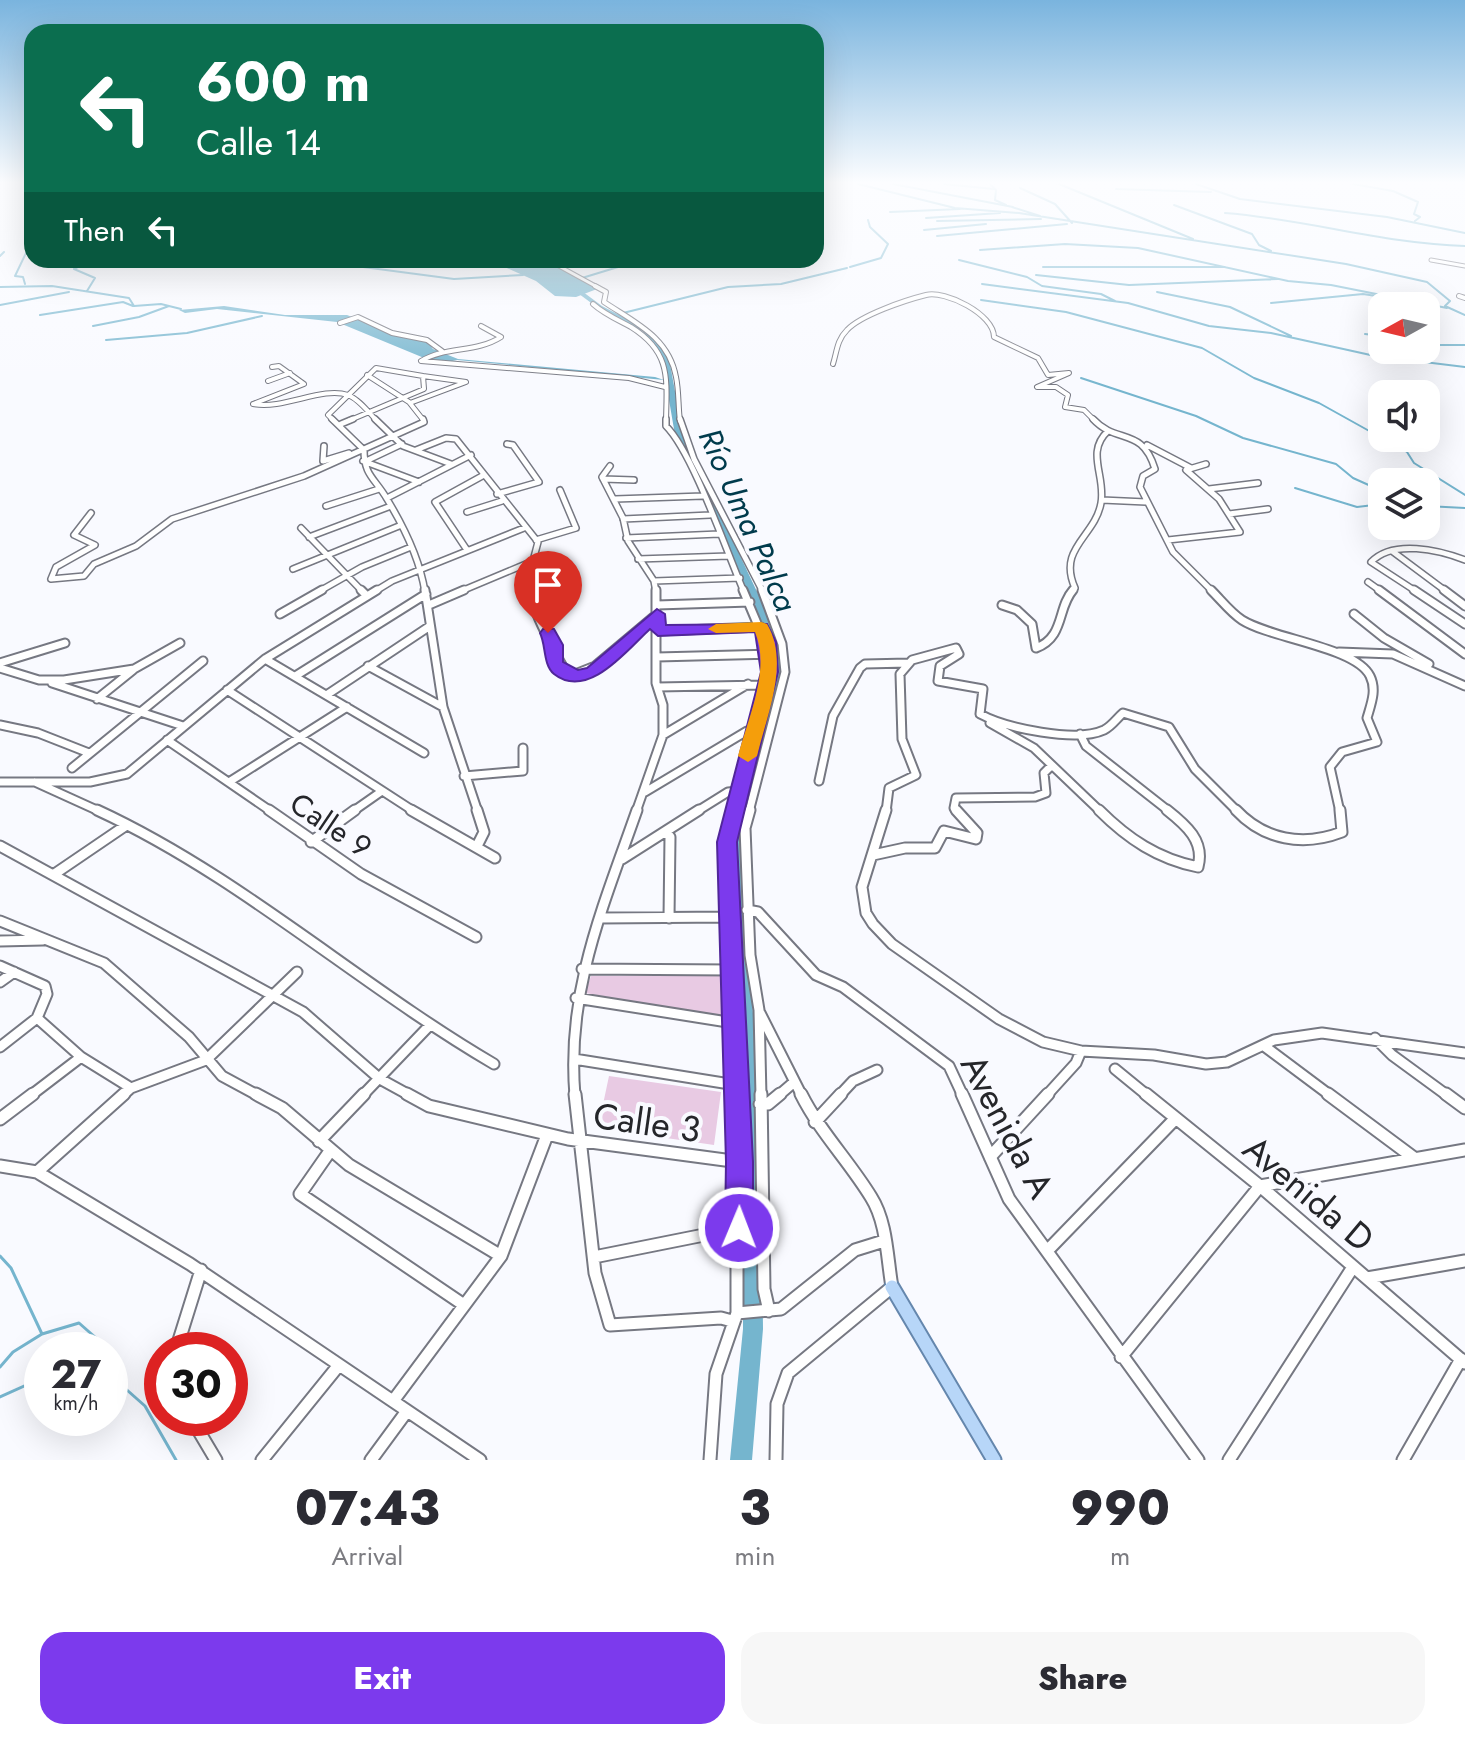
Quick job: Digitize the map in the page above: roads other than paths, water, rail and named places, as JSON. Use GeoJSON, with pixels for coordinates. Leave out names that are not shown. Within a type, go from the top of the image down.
{"type":"FeatureCollection","features":[{"type":"Feature","properties":{"kind":"main road"},"geometry":{"type":"LineString","coordinates":[[892,1287],[899,1304],[994,1460]]}},
{"type":"Feature","properties":{"kind":"street"},"geometry":{"type":"LineString","coordinates":[[1431,260],[1465,266]]}},
{"type":"Feature","properties":{"kind":"street"},"geometry":{"type":"LineString","coordinates":[[564,268],[606,292],[598,302]]}},
{"type":"Feature","properties":{"kind":"street"},"geometry":{"type":"LineString","coordinates":[[833,364],[838,355],[837,344],[850,324],[922,299],[925,295],[955,300],[982,313],[999,341],[1038,358],[1048,375],[1069,372],[1036,386],[1060,388],[1068,395],[1065,407],[1084,410],[1093,422],[1108,431],[1135,436],[1191,468]]}},
{"type":"Feature","properties":{"kind":"street"},"geometry":{"type":"LineString","coordinates":[[598,302],[636,327],[657,349],[665,387],[666,426],[674,434],[703,496],[770,654],[766,685],[727,835],[740,1162],[739,1228],[748,1313]]}},
{"type":"Feature","properties":{"kind":"street"},"geometry":{"type":"LineString","coordinates":[[598,302],[650,333],[671,358],[681,393],[682,430],[770,610],[785,650],[785,672],[745,828],[747,910],[759,1010],[764,1289],[716,1374],[710,1460]]}},
{"type":"Feature","properties":{"kind":"street"},"geometry":{"type":"LineString","coordinates":[[340,323],[358,317],[392,333],[427,340],[444,352]]}},
{"type":"Feature","properties":{"kind":"street"},"geometry":{"type":"LineString","coordinates":[[481,326],[501,337],[488,347],[444,352],[420,360],[449,365],[494,364],[629,378],[665,387]]}},
{"type":"Feature","properties":{"kind":"street"},"geometry":{"type":"LineString","coordinates":[[272,367],[279,366],[304,384],[253,405],[280,406],[335,393],[347,395],[370,412],[402,444],[451,464]]}},
{"type":"Feature","properties":{"kind":"street"},"geometry":{"type":"LineString","coordinates":[[410,403],[466,382],[380,367],[367,375],[328,415],[341,424],[363,449],[364,468],[387,498],[421,568],[443,707],[484,832],[477,846]]}},
{"type":"Feature","properties":{"kind":"street"},"geometry":{"type":"LineString","coordinates":[[268,381],[290,373]]}},
{"type":"Feature","properties":{"kind":"street"},"geometry":{"type":"LineString","coordinates":[[324,446],[323,461],[397,437],[424,422],[410,403],[367,375]]}},
{"type":"Feature","properties":{"kind":"street"},"geometry":{"type":"LineString","coordinates":[[341,424],[424,389],[423,376]]}},
{"type":"Feature","properties":{"kind":"street"},"geometry":{"type":"LineString","coordinates":[[1002,605],[1016,609],[1029,620],[1035,628],[1033,644],[1036,648],[1052,638],[1066,608],[1068,594],[1075,588],[1068,572],[1076,546],[1102,515],[1102,482],[1095,459],[1099,440],[1108,431]]}},
{"type":"Feature","properties":{"kind":"street"},"geometry":{"type":"LineString","coordinates":[[416,450],[448,437],[456,439],[471,455],[502,501],[536,540]]}},
{"type":"Feature","properties":{"kind":"street"},"geometry":{"type":"LineString","coordinates":[[365,461],[402,444]]}},
{"type":"Feature","properties":{"kind":"street"},"geometry":{"type":"LineString","coordinates":[[497,494],[538,483],[513,445],[507,444]]}},
{"type":"Feature","properties":{"kind":"street"},"geometry":{"type":"LineString","coordinates":[[982,717],[1080,734],[1104,730],[1123,713],[1158,722],[1175,734],[1195,769],[1257,831],[1282,838],[1336,835],[1344,828],[1330,767],[1342,752],[1377,742],[1367,718],[1374,696],[1370,675],[1355,661],[1337,652],[1266,633],[1241,620],[1181,561],[1146,502],[1140,481],[1155,469],[1147,445]]}},
{"type":"Feature","properties":{"kind":"street"},"geometry":{"type":"LineString","coordinates":[[91,513],[74,535],[95,545],[56,567],[51,579],[84,576],[94,564],[136,546],[161,525],[184,513],[304,476],[363,449]]}},
{"type":"Feature","properties":{"kind":"street"},"geometry":{"type":"LineString","coordinates":[[387,498],[471,455]]}},
{"type":"Feature","properties":{"kind":"street"},"geometry":{"type":"LineString","coordinates":[[365,461],[419,482]]}},
{"type":"Feature","properties":{"kind":"street"},"geometry":{"type":"LineString","coordinates":[[1168,540],[1240,532],[1209,489],[1187,473],[1191,468],[1206,464]]}},
{"type":"Feature","properties":{"kind":"street"},"geometry":{"type":"LineString","coordinates":[[610,466],[602,473],[603,479],[623,519],[626,538],[654,581],[663,735],[582,969],[576,998],[574,1059],[580,1139],[594,1257],[607,1319],[610,1325],[618,1327],[781,1309],[866,1243],[884,1241]]}},
{"type":"Feature","properties":{"kind":"street"},"geometry":{"type":"LineString","coordinates":[[467,550],[435,502],[484,475]]}},
{"type":"Feature","properties":{"kind":"street"},"geometry":{"type":"LineString","coordinates":[[603,479],[634,480]]}},
{"type":"Feature","properties":{"kind":"street"},"geometry":{"type":"LineString","coordinates":[[1209,489],[1258,483]]}},
{"type":"Feature","properties":{"kind":"street"},"geometry":{"type":"LineString","coordinates":[[326,506],[379,489]]}},
{"type":"Feature","properties":{"kind":"street"},"geometry":{"type":"LineString","coordinates":[[536,540],[576,528],[560,490]]}},
{"type":"Feature","properties":{"kind":"street"},"geometry":{"type":"LineString","coordinates":[[615,499],[703,496]]}},
{"type":"Feature","properties":{"kind":"street"},"geometry":{"type":"LineString","coordinates":[[1102,500],[1146,502]]}},
{"type":"Feature","properties":{"kind":"street"},"geometry":{"type":"LineString","coordinates":[[467,512],[502,501]]}},
{"type":"Feature","properties":{"kind":"street"},"geometry":{"type":"LineString","coordinates":[[309,537],[391,506]]}},
{"type":"Feature","properties":{"kind":"street"},"geometry":{"type":"LineString","coordinates":[[1229,514],[1268,509]]}},
{"type":"Feature","properties":{"kind":"street"},"geometry":{"type":"LineString","coordinates":[[623,519],[710,515]]}},
{"type":"Feature","properties":{"kind":"street"},"geometry":{"type":"LineString","coordinates":[[293,569],[399,526]]}},
{"type":"Feature","properties":{"kind":"street"},"geometry":{"type":"LineString","coordinates":[[301,528],[367,596]]}},
{"type":"Feature","properties":{"kind":"street"},"geometry":{"type":"LineString","coordinates":[[0,782],[114,779],[127,774],[265,659],[367,596],[421,568],[524,528]]}},
{"type":"Feature","properties":{"kind":"street"},"geometry":{"type":"LineString","coordinates":[[626,538],[719,534]]}},
{"type":"Feature","properties":{"kind":"street"},"geometry":{"type":"LineString","coordinates":[[536,540],[533,561],[545,585],[536,600],[536,613],[554,645],[555,662],[561,671],[578,676],[592,673],[657,614]]}},
{"type":"Feature","properties":{"kind":"street"},"geometry":{"type":"LineString","coordinates":[[280,614],[347,576],[411,547]]}},
{"type":"Feature","properties":{"kind":"street"},"geometry":{"type":"LineString","coordinates":[[1465,560],[1423,551],[1392,551],[1375,555],[1372,565],[1465,624]]}},
{"type":"Feature","properties":{"kind":"street"},"geometry":{"type":"LineString","coordinates":[[1392,551],[1465,606]]}},
{"type":"Feature","properties":{"kind":"street"},"geometry":{"type":"LineString","coordinates":[[638,559],[729,556]]}},
{"type":"Feature","properties":{"kind":"street"},"geometry":{"type":"LineString","coordinates":[[429,605],[533,561]]}},
{"type":"Feature","properties":{"kind":"street"},"geometry":{"type":"LineString","coordinates":[[654,581],[740,578]]}},
{"type":"Feature","properties":{"kind":"street"},"geometry":{"type":"LineString","coordinates":[[1368,582],[1465,654]]}},
{"type":"Feature","properties":{"kind":"street"},"geometry":{"type":"LineString","coordinates":[[297,675],[426,594]]}},
{"type":"Feature","properties":{"kind":"street"},"geometry":{"type":"LineString","coordinates":[[657,605],[750,602]]}},
{"type":"Feature","properties":{"kind":"street"},"geometry":{"type":"LineString","coordinates":[[1354,614],[1384,638],[1401,645],[1461,684]]}},
{"type":"Feature","properties":{"kind":"street"},"geometry":{"type":"LineString","coordinates":[[328,694],[430,626]]}},
{"type":"Feature","properties":{"kind":"street"},"geometry":{"type":"LineString","coordinates":[[658,631],[761,627]]}},
{"type":"Feature","properties":{"kind":"street"},"geometry":{"type":"LineString","coordinates":[[0,666],[65,643]]}},
{"type":"Feature","properties":{"kind":"street"},"geometry":{"type":"LineString","coordinates":[[97,699],[134,669],[180,643]]}},
{"type":"Feature","properties":{"kind":"street"},"geometry":{"type":"LineString","coordinates":[[819,781],[833,716],[865,664],[908,663],[928,653],[956,648],[959,654],[940,666],[938,681],[983,689],[982,717]]}},
{"type":"Feature","properties":{"kind":"street"},"geometry":{"type":"LineString","coordinates":[[1337,652],[1366,649],[1397,652],[1461,684]]}},
{"type":"Feature","properties":{"kind":"street"},"geometry":{"type":"LineString","coordinates":[[657,657],[770,654]]}},
{"type":"Feature","properties":{"kind":"street"},"geometry":{"type":"LineString","coordinates":[[265,659],[297,675],[424,753]]}},
{"type":"Feature","properties":{"kind":"street"},"geometry":{"type":"LineString","coordinates":[[72,768],[203,661]]}},
{"type":"Feature","properties":{"kind":"street"},"geometry":{"type":"LineString","coordinates":[[908,663],[900,674],[904,697],[900,715],[904,754],[916,775],[889,788],[886,815],[880,825],[862,887],[866,913],[882,936],[999,1019],[1043,1042],[1081,1051],[1154,1055],[1206,1064],[1227,1062],[1274,1040],[1322,1033],[1465,1053]]}},
{"type":"Feature","properties":{"kind":"street"},"geometry":{"type":"LineString","coordinates":[[0,666],[183,726]]}},
{"type":"Feature","properties":{"kind":"street"},"geometry":{"type":"LineString","coordinates":[[368,666],[443,707]]}},
{"type":"Feature","properties":{"kind":"street"},"geometry":{"type":"LineString","coordinates":[[39,680],[64,680],[134,669]]}},
{"type":"Feature","properties":{"kind":"street"},"geometry":{"type":"LineString","coordinates":[[663,735],[748,684]]}},
{"type":"Feature","properties":{"kind":"street"},"geometry":{"type":"LineString","coordinates":[[658,687],[766,685]]}},
{"type":"Feature","properties":{"kind":"street"},"geometry":{"type":"LineString","coordinates":[[227,690],[298,739],[495,858]]}},
{"type":"Feature","properties":{"kind":"street"},"geometry":{"type":"LineString","coordinates":[[229,782],[347,707]]}},
{"type":"Feature","properties":{"kind":"street"},"geometry":{"type":"LineString","coordinates":[[982,717],[1034,748],[1124,834],[1159,854],[1198,867],[1201,855],[1191,829],[1086,746],[1080,734]]}},
{"type":"Feature","properties":{"kind":"street"},"geometry":{"type":"LineString","coordinates":[[0,725],[38,733],[89,753]]}},
{"type":"Feature","properties":{"kind":"street"},"geometry":{"type":"LineString","coordinates":[[645,792],[747,731],[754,731]]}},
{"type":"Feature","properties":{"kind":"street","name":"Calle 9"},"geometry":{"type":"LineString","coordinates":[[167,740],[361,874],[476,937]]}},
{"type":"Feature","properties":{"kind":"street"},"geometry":{"type":"LineString","coordinates":[[464,776],[523,771],[523,748]]}},
{"type":"Feature","properties":{"kind":"street"},"geometry":{"type":"LineString","coordinates":[[873,855],[905,848],[935,848],[944,831],[976,839],[977,833],[954,808],[956,798],[1035,797],[1046,793],[1044,773],[1051,766]]}},
{"type":"Feature","properties":{"kind":"street"},"geometry":{"type":"LineString","coordinates":[[35,782],[125,826],[142,831],[292,929],[429,1026],[494,1064]]}},
{"type":"Feature","properties":{"kind":"street"},"geometry":{"type":"LineString","coordinates":[[311,842],[382,791]]}},
{"type":"Feature","properties":{"kind":"street"},"geometry":{"type":"LineString","coordinates":[[622,859],[728,792],[738,791]]}},
{"type":"Feature","properties":{"kind":"street"},"geometry":{"type":"LineString","coordinates":[[53,875],[125,826]]}},
{"type":"Feature","properties":{"kind":"street"},"geometry":{"type":"LineString","coordinates":[[666,832],[670,837],[669,918]]}},
{"type":"Feature","properties":{"kind":"street","name":"Calle 3"},"geometry":{"type":"LineString","coordinates":[[0,846],[303,1012],[380,1079],[429,1106],[547,1135],[740,1162]]}},
{"type":"Feature","properties":{"kind":"street","name":"Avenida A"},"geometry":{"type":"LineString","coordinates":[[747,910],[758,912],[816,975],[843,987],[949,1066],[1009,1199],[1198,1460]]}},
{"type":"Feature","properties":{"kind":"street"},"geometry":{"type":"LineString","coordinates":[[600,918],[729,917]]}},
{"type":"Feature","properties":{"kind":"street"},"geometry":{"type":"LineString","coordinates":[[0,921],[104,963],[189,1037],[222,1076],[282,1108],[330,1151],[437,1221],[501,1256]]}},
{"type":"Feature","properties":{"kind":"street"},"geometry":{"type":"LineString","coordinates":[[0,941],[43,940]]}},
{"type":"Feature","properties":{"kind":"street"},"geometry":{"type":"LineString","coordinates":[[0,966],[45,986],[47,994],[37,1018],[0,1047]]}},
{"type":"Feature","properties":{"kind":"street"},"geometry":{"type":"LineString","coordinates":[[582,969],[732,970]]}},
{"type":"Feature","properties":{"kind":"street"},"geometry":{"type":"LineString","coordinates":[[0,982],[14,972]]}},
{"type":"Feature","properties":{"kind":"street"},"geometry":{"type":"LineString","coordinates":[[37,1172],[131,1088],[206,1060],[297,972]]}},
{"type":"Feature","properties":{"kind":"street"},"geometry":{"type":"LineString","coordinates":[[576,998],[734,1023]]}},
{"type":"Feature","properties":{"kind":"street"},"geometry":{"type":"LineString","coordinates":[[759,1010],[815,1122],[872,1198],[881,1221],[892,1287],[788,1373],[779,1387],[775,1408],[776,1460]]}},
{"type":"Feature","properties":{"kind":"street"},"geometry":{"type":"LineString","coordinates":[[37,1018],[81,1057],[131,1088]]}},
{"type":"Feature","properties":{"kind":"street"},"geometry":{"type":"LineString","coordinates":[[319,1141],[429,1026]]}},
{"type":"Feature","properties":{"kind":"street"},"geometry":{"type":"LineString","coordinates":[[1374,1038],[1392,1055],[1465,1108]]}},
{"type":"Feature","properties":{"kind":"street"},"geometry":{"type":"LineString","coordinates":[[1264,1046],[1414,1158]]}},
{"type":"Feature","properties":{"kind":"street"},"geometry":{"type":"LineString","coordinates":[[990,1157],[1076,1063],[1081,1051]]}},
{"type":"Feature","properties":{"kind":"street"},"geometry":{"type":"LineString","coordinates":[[0,1119],[81,1057]]}},
{"type":"Feature","properties":{"kind":"street"},"geometry":{"type":"LineString","coordinates":[[574,1059],[736,1085]]}},
{"type":"Feature","properties":{"kind":"street","name":"Avenida D"},"geometry":{"type":"LineString","coordinates":[[1115,1069],[1260,1186],[1463,1361]]}},
{"type":"Feature","properties":{"kind":"street"},"geometry":{"type":"LineString","coordinates":[[815,1122],[853,1081],[877,1070]]}},
{"type":"Feature","properties":{"kind":"street"},"geometry":{"type":"LineString","coordinates":[[760,1104],[768,1104],[793,1083]]}},
{"type":"Feature","properties":{"kind":"street"},"geometry":{"type":"LineString","coordinates":[[1048,1250],[1175,1119]]}},
{"type":"Feature","properties":{"kind":"street"},"geometry":{"type":"LineString","coordinates":[[393,1401],[501,1256],[547,1135]]}},
{"type":"Feature","properties":{"kind":"street"},"geometry":{"type":"LineString","coordinates":[[1121,1357],[1260,1186],[1465,1150]]}},
{"type":"Feature","properties":{"kind":"street"},"geometry":{"type":"LineString","coordinates":[[330,1151],[300,1194],[464,1305]]}},
{"type":"Feature","properties":{"kind":"street"},"geometry":{"type":"LineString","coordinates":[[0,1166],[37,1172],[201,1270],[480,1460]]}},
{"type":"Feature","properties":{"kind":"street"},"geometry":{"type":"LineString","coordinates":[[594,1257],[739,1228]]}},
{"type":"Feature","properties":{"kind":"street"},"geometry":{"type":"LineString","coordinates":[[1367,1278],[1465,1261]]}},
{"type":"Feature","properties":{"kind":"street"},"geometry":{"type":"LineString","coordinates":[[1229,1460],[1353,1267]]}},
{"type":"Feature","properties":{"kind":"street"},"geometry":{"type":"LineString","coordinates":[[182,1332],[201,1270]]}},
{"type":"Feature","properties":{"kind":"street"},"geometry":{"type":"LineString","coordinates":[[1403,1460],[1463,1361]]}},
{"type":"Feature","properties":{"kind":"street"},"geometry":{"type":"LineString","coordinates":[[262,1460],[339,1365]]}},
{"type":"Feature","properties":{"kind":"street"},"geometry":{"type":"LineString","coordinates":[[371,1460],[407,1411]]}},
{"type":"Feature","properties":{"kind":"street"},"geometry":{"type":"LineString","coordinates":[[202,1436],[216,1460]]}},
{"type":"Feature","properties":{"kind":"water"},"geometry":{"type":"Polygon","coordinates":[[[507,268],[559,268],[597,289],[576,297],[555,296],[536,281],[507,268]]]}},
{"type":"Feature","properties":{"kind":"water"},"geometry":{"type":"Polygon","coordinates":[[[224,306],[285,315],[347,315],[410,339],[427,341],[433,349],[458,359],[664,380],[457,360],[443,363],[337,322],[217,309],[185,313],[179,310],[224,306]]]}},
{"type":"Feature","properties":{"kind":"waterway"},"geometry":{"type":"LineString","coordinates":[[0,256],[4,252]]}},
{"type":"Feature","properties":{"kind":"waterway"},"geometry":{"type":"LineString","coordinates":[[850,267],[881,258],[884,252]]}},
{"type":"Feature","properties":{"kind":"waterway"},"geometry":{"type":"LineString","coordinates":[[1157,252],[1224,267]]}},
{"type":"Feature","properties":{"kind":"waterway"},"geometry":{"type":"LineString","coordinates":[[1270,252],[1346,264],[1427,282],[1450,301],[1445,306],[1465,315]]}},
{"type":"Feature","properties":{"kind":"waterway"},"geometry":{"type":"LineString","coordinates":[[24,257],[15,276],[23,277],[25,284]]}},
{"type":"Feature","properties":{"kind":"waterway"},"geometry":{"type":"LineString","coordinates":[[959,260],[1027,277],[1042,286],[1101,294],[1115,301]]}},
{"type":"Feature","properties":{"kind":"waterway"},"geometry":{"type":"LineString","coordinates":[[1043,267],[1224,267]]}},
{"type":"Feature","properties":{"kind":"waterway"},"geometry":{"type":"LineString","coordinates":[[1224,267],[1447,308]]}},
{"type":"Feature","properties":{"kind":"waterway"},"geometry":{"type":"LineString","coordinates":[[76,268],[95,278],[87,291]]}},
{"type":"Feature","properties":{"kind":"waterway"},"geometry":{"type":"LineString","coordinates":[[371,268],[454,279],[523,275]]}},
{"type":"Feature","properties":{"kind":"waterway"},"geometry":{"type":"LineString","coordinates":[[582,278],[615,268]]}},
{"type":"Feature","properties":{"kind":"waterway"},"geometry":{"type":"LineString","coordinates":[[623,313],[728,287],[781,284],[847,268]]}},
{"type":"Feature","properties":{"kind":"waterway"},"geometry":{"type":"LineString","coordinates":[[1036,275],[1129,285],[1278,279]]}},
{"type":"Feature","properties":{"kind":"waterway"},"geometry":{"type":"LineString","coordinates":[[982,284],[1128,303],[1209,326],[1271,333],[1375,356],[1465,367]]}},
{"type":"Feature","properties":{"kind":"waterway"},"geometry":{"type":"LineString","coordinates":[[0,287],[52,286],[129,298],[134,306],[169,306]]}},
{"type":"Feature","properties":{"kind":"waterway","name":"Río Uma Palca"},"geometry":{"type":"LineString","coordinates":[[573,287],[600,307],[644,330],[664,353],[679,435],[771,632],[778,654],[777,673],[737,839],[752,1168],[753,1329],[741,1460]]}},
{"type":"Feature","properties":{"kind":"waterway"},"geometry":{"type":"LineString","coordinates":[[0,305],[69,292]]}},
{"type":"Feature","properties":{"kind":"waterway"},"geometry":{"type":"LineString","coordinates":[[1157,292],[1230,307],[1291,336]]}},
{"type":"Feature","properties":{"kind":"waterway"},"geometry":{"type":"LineString","coordinates":[[1271,303],[1368,295]]}},
{"type":"Feature","properties":{"kind":"waterway"},"geometry":{"type":"LineString","coordinates":[[981,300],[1066,312],[1202,348],[1254,378],[1319,403],[1407,452],[1414,463],[1465,495]]}},
{"type":"Feature","properties":{"kind":"waterway"},"geometry":{"type":"LineString","coordinates":[[40,315],[123,302],[133,306]]}},
{"type":"Feature","properties":{"kind":"waterway"},"geometry":{"type":"LineString","coordinates":[[93,326],[139,317],[169,306]]}},
{"type":"Feature","properties":{"kind":"waterway"},"geometry":{"type":"LineString","coordinates":[[169,306],[181,309]]}},
{"type":"Feature","properties":{"kind":"waterway"},"geometry":{"type":"LineString","coordinates":[[106,340],[187,333],[262,316]]}},
{"type":"Feature","properties":{"kind":"waterway"},"geometry":{"type":"LineString","coordinates":[[1440,345],[1465,345]]}},
{"type":"Feature","properties":{"kind":"waterway"},"geometry":{"type":"LineString","coordinates":[[1081,378],[1196,416],[1243,438],[1336,464],[1353,478],[1368,485]]}},
{"type":"Feature","properties":{"kind":"waterway"},"geometry":{"type":"LineString","coordinates":[[1295,488],[1357,507],[1368,506]]}},
{"type":"Feature","properties":{"kind":"waterway"},"geometry":{"type":"LineString","coordinates":[[1440,507],[1465,508]]}},
{"type":"Feature","properties":{"kind":"waterway"},"geometry":{"type":"LineString","coordinates":[[0,1256],[11,1268],[41,1332]]}},
{"type":"Feature","properties":{"kind":"waterway"},"geometry":{"type":"LineString","coordinates":[[49,1332],[79,1323],[89,1332]]}},
{"type":"Feature","properties":{"kind":"waterway"},"geometry":{"type":"LineString","coordinates":[[0,1367],[24,1345]]}},
{"type":"Feature","properties":{"kind":"waterway"},"geometry":{"type":"LineString","coordinates":[[0,1397],[24,1386]]}},
{"type":"Feature","properties":{"kind":"waterway"},"geometry":{"type":"LineString","coordinates":[[128,1391],[145,1406],[176,1460]]}}]}
